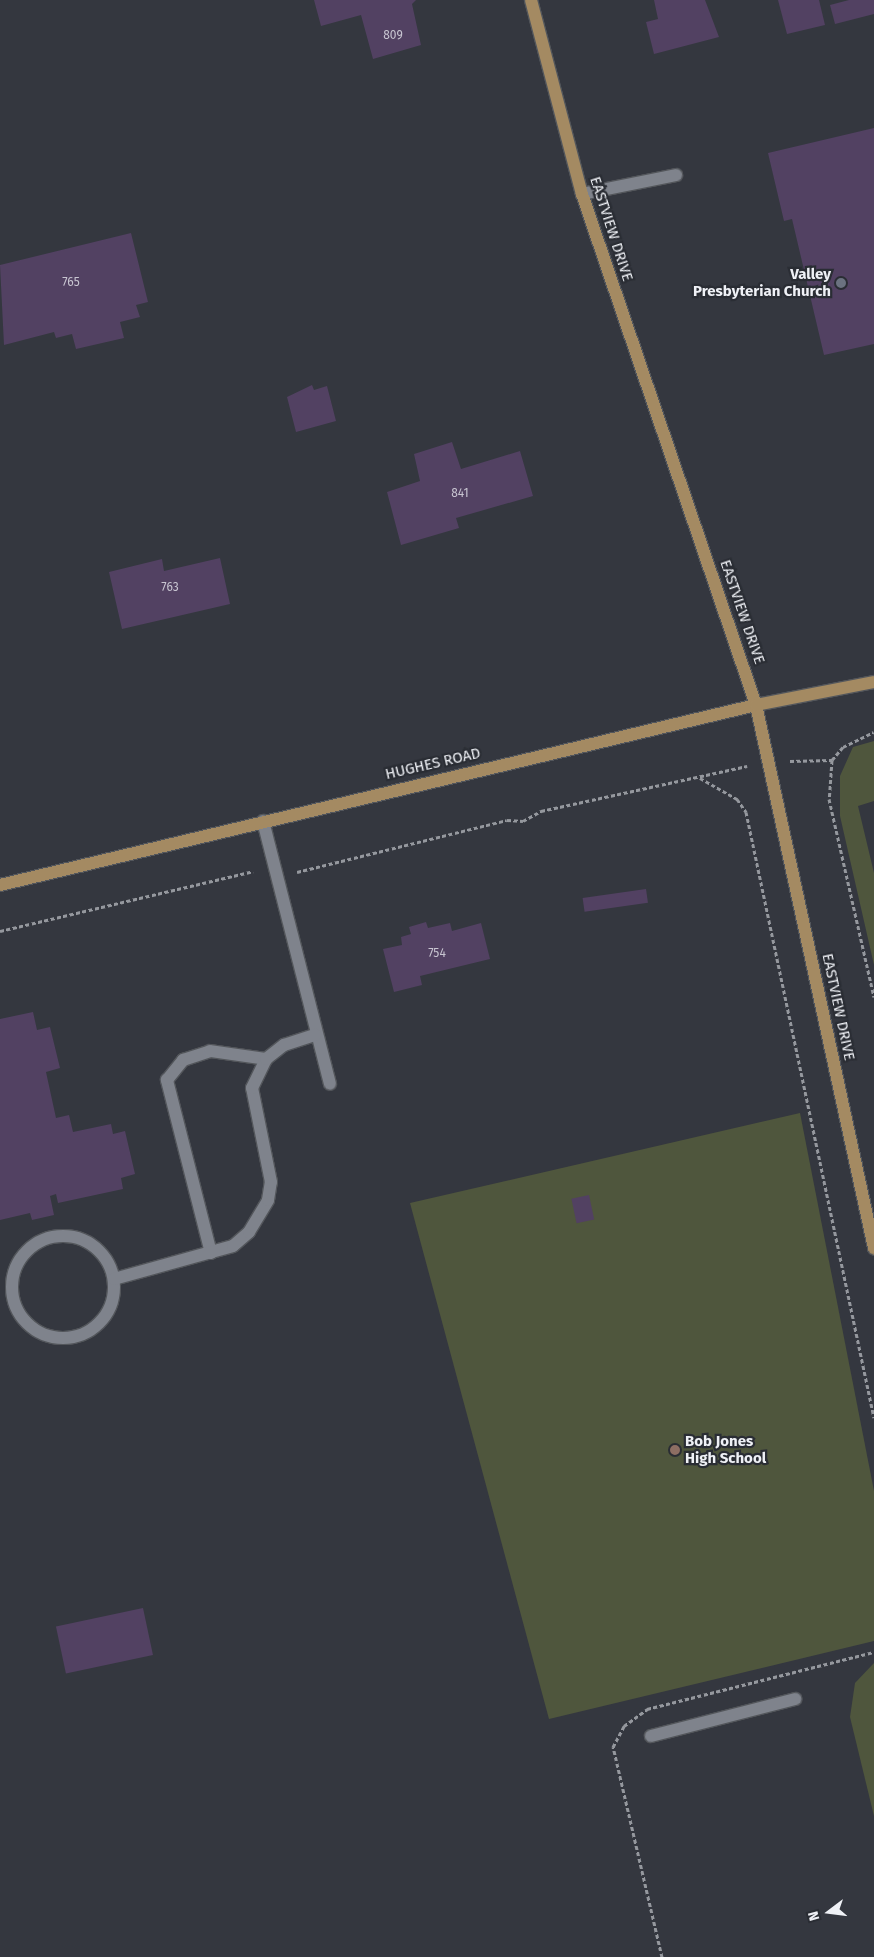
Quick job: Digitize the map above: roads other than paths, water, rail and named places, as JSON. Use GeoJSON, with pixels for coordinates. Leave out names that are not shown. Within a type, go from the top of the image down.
{"type":"FeatureCollection","features":[{"type":"Feature","properties":{"kind":"street","name":"EASTVIEW DRIVE"},"geometry":{"type":"LineString","coordinates":[[531,0],[582,194],[756,705],[874,1248]]}},
{"type":"Feature","properties":{"kind":"street","name":"HUGHES ROAD"},"geometry":{"type":"LineString","coordinates":[[0,885],[756,705],[874,682]]}},
{"type":"Feature","properties":{"kind":"lane"},"geometry":{"type":"LineString","coordinates":[[582,194],[676,175]]}},
{"type":"Feature","properties":{"kind":"lane"},"geometry":{"type":"LineString","coordinates":[[263,821],[277,871],[315,1035],[330,1084]]}},
{"type":"Feature","properties":{"kind":"lane"},"geometry":{"type":"LineString","coordinates":[[114,1278],[233,1246],[249,1232],[268,1200],[271,1182],[252,1088],[266,1059],[284,1045],[315,1035]]}},
{"type":"Feature","properties":{"kind":"lane"},"geometry":{"type":"LineString","coordinates":[[211,1253],[167,1080],[183,1060],[210,1051],[266,1059]]}},
{"type":"Feature","properties":{"kind":"lane"},"geometry":{"type":"LineString","coordinates":[[55,1236],[86,1241],[109,1264],[114,1278],[107,1314],[82,1335],[63,1339],[30,1327],[12,1297],[17,1262],[27,1249],[55,1236]]}},
{"type":"Feature","properties":{"kind":"lane"},"geometry":{"type":"LineString","coordinates":[[651,1736],[795,1699]]}},
{"type":"Feature","properties":{"kind":"place","name":"Valley Presbyterian Church"},"geometry":{"type":"Point","coordinates":[841,283]}},
{"type":"Feature","properties":{"kind":"place","name":"Bob Jones High School"},"geometry":{"type":"Point","coordinates":[675,1450]}}]}
